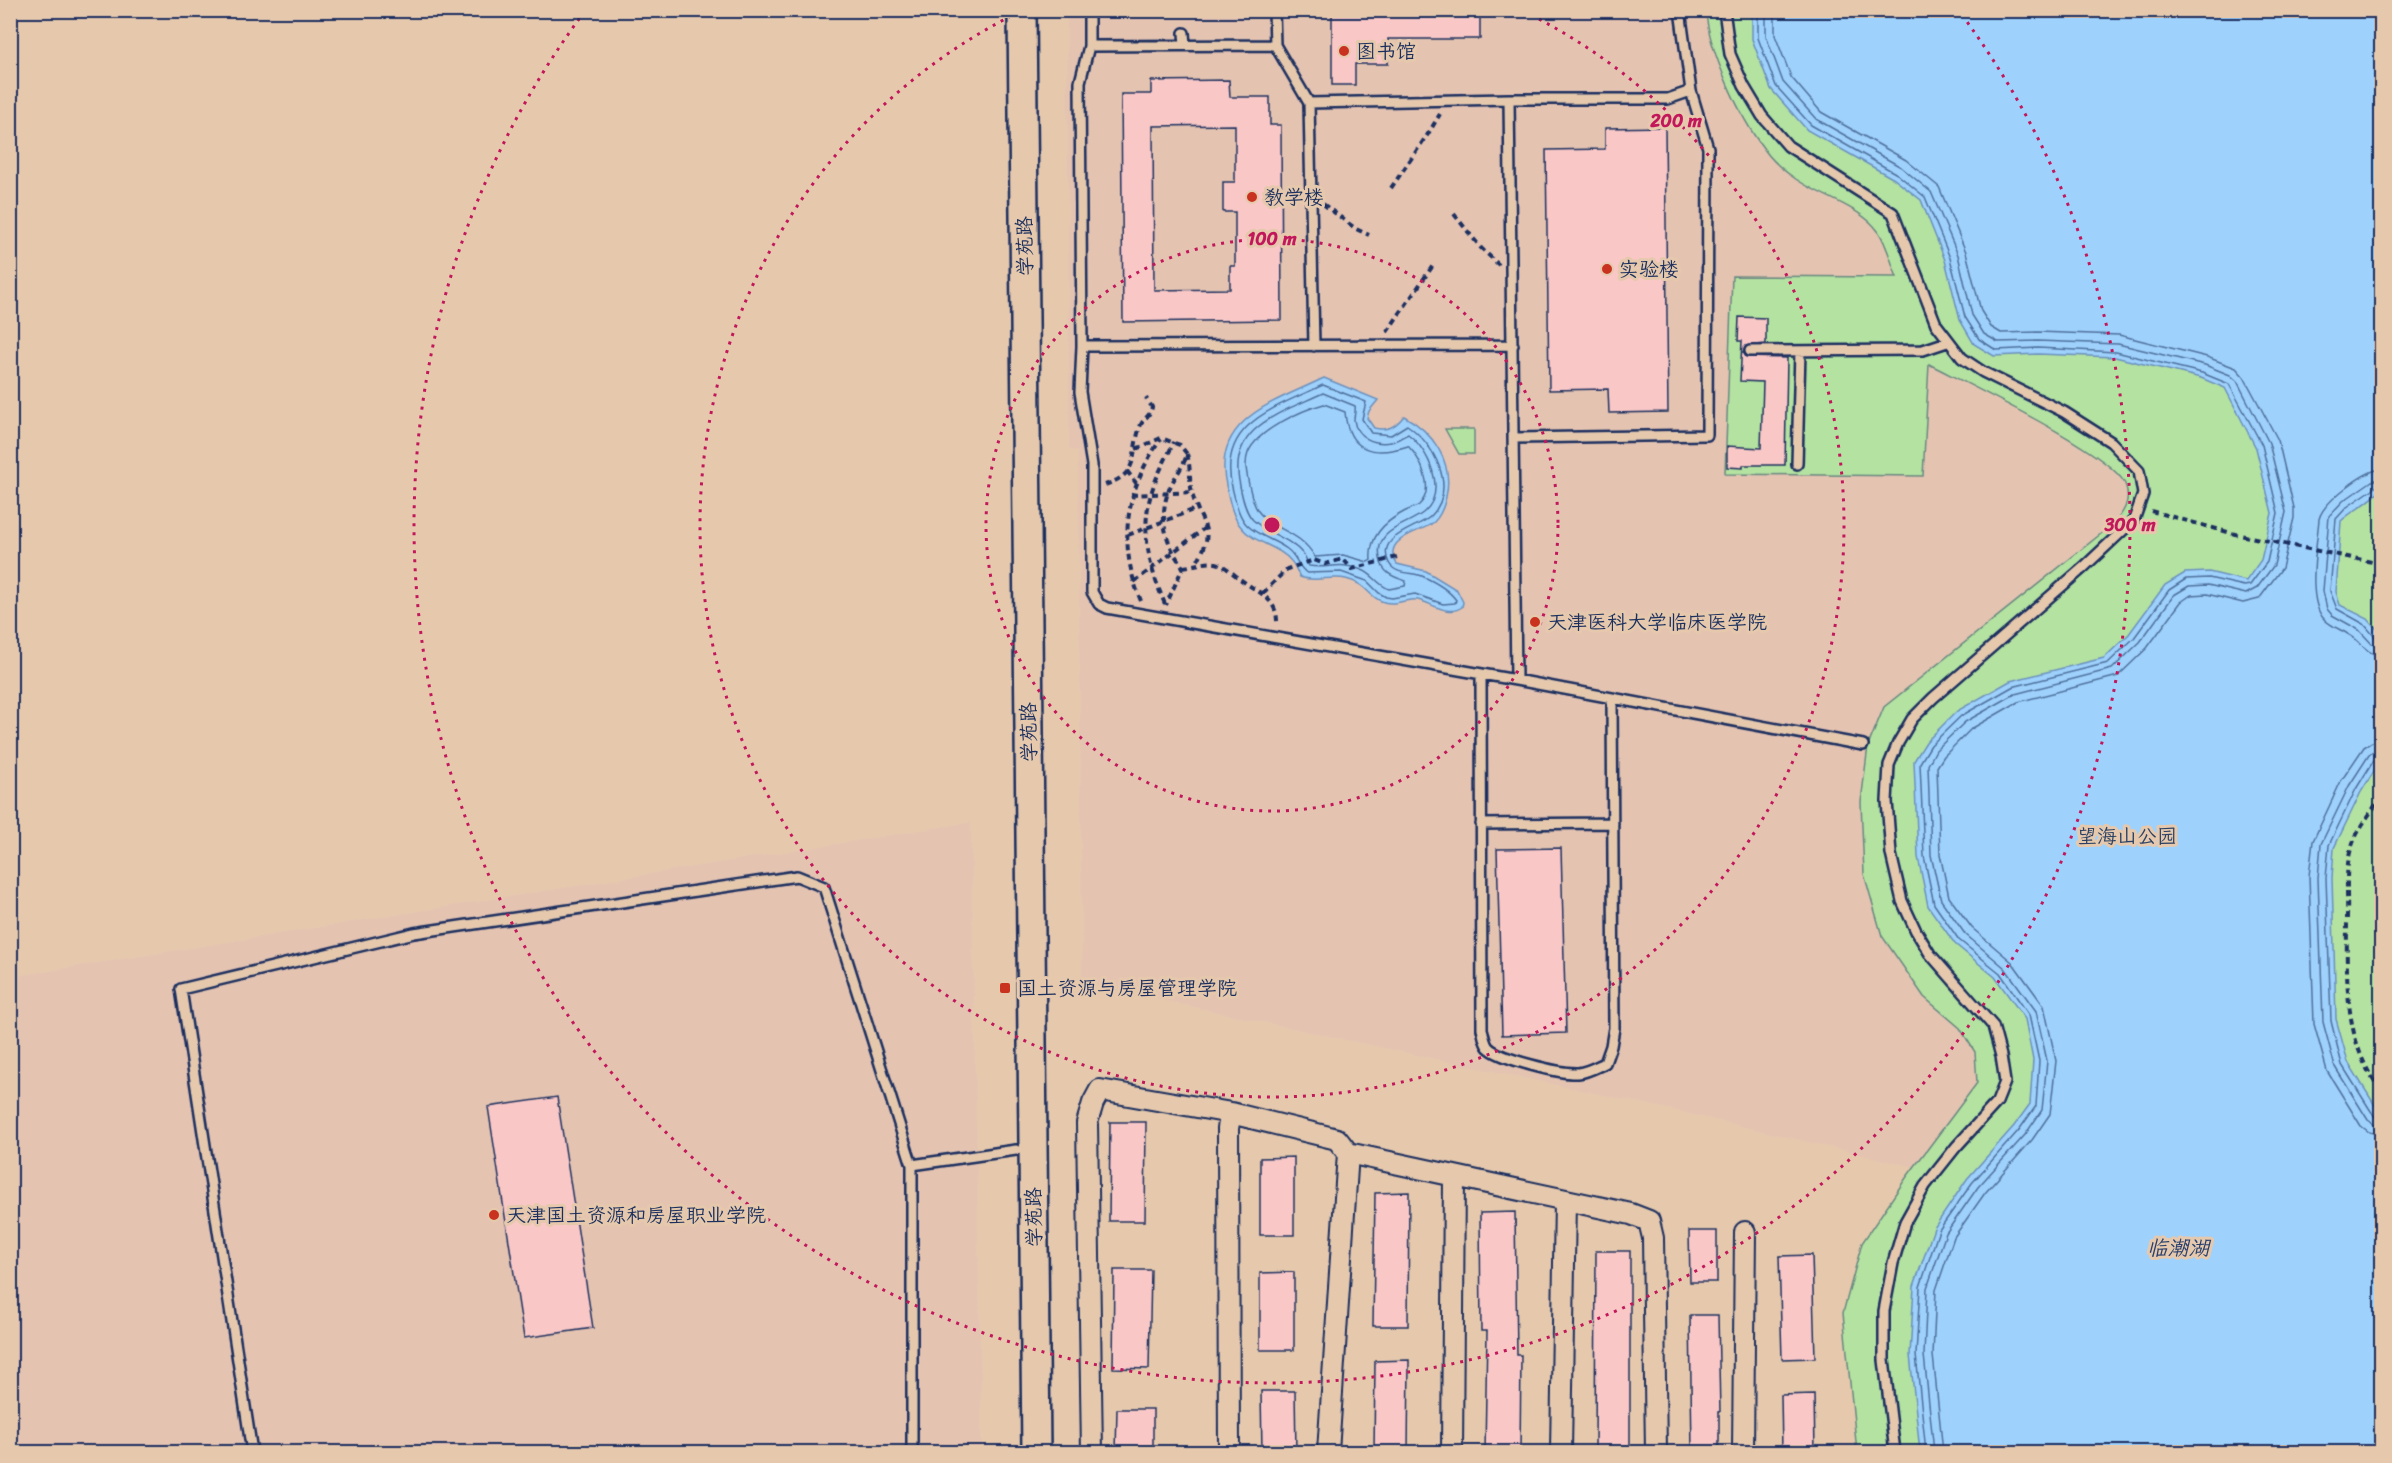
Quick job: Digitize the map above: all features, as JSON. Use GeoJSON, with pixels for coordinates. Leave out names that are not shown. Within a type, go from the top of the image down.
{"type":"FeatureCollection","features":[{"type":"Feature","properties":{"kind":"street","name":"学苑路"},"geometry":{"type":"LineString","coordinates":[[1008,10],[1018,1452]]}},
{"type":"Feature","properties":{"kind":"street","name":"学苑路"},"geometry":{"type":"LineString","coordinates":[[1022,10],[1036,1452]]}},
{"type":"Feature","properties":{"kind":"street"},"geometry":{"type":"LineString","coordinates":[[1092,1452],[1088,1123],[1093,1103],[1100,1090],[1231,1113],[1337,1139],[1348,1153],[1631,1214],[1649,1221],[1653,1238],[1656,1452]]}},
{"type":"Feature","properties":{"kind":"street"},"geometry":{"type":"LineString","coordinates":[[1229,1452],[1228,1128],[1231,1113]]}},
{"type":"Feature","properties":{"kind":"street"},"geometry":{"type":"LineString","coordinates":[[1328,1452],[1348,1153]]}},
{"type":"Feature","properties":{"kind":"street"},"geometry":{"type":"LineString","coordinates":[[1452,1452],[1454,1176]]}},
{"type":"Feature","properties":{"kind":"street"},"geometry":{"type":"LineString","coordinates":[[1561,1452],[1565,1200]]}},
{"type":"Feature","properties":{"kind":"street"},"geometry":{"type":"LineString","coordinates":[[1743,1452],[1745,1232]]}},
{"type":"Feature","properties":{"kind":"lane"},"geometry":{"type":"LineString","coordinates":[[1089,10],[1089,46],[1080,82],[1082,346],[1080,392],[1089,439],[1092,487],[1092,592],[1100,604],[1107,608],[1516,680],[1863,745]]}},
{"type":"Feature","properties":{"kind":"lane"},"geometry":{"type":"LineString","coordinates":[[1275,10],[1275,45],[1309,103],[1314,346]]}},
{"type":"Feature","properties":{"kind":"lane"},"geometry":{"type":"LineString","coordinates":[[1513,438],[1707,435],[1708,148],[1691,91],[1680,10]]}},
{"type":"Feature","properties":{"kind":"lane"},"geometry":{"type":"LineString","coordinates":[[1724,10],[1730,54],[1744,86],[1762,116],[1788,146],[1893,213],[1936,324],[1947,342],[1962,358],[1983,372],[2064,412],[2111,442],[2139,471],[2143,494],[2134,520],[2084,567],[1949,683],[1912,719],[1889,765],[1887,801],[1892,854],[1902,901],[1930,954],[1993,1026],[2005,1082],[1997,1102],[1949,1155],[1925,1186],[1905,1222],[1893,1263],[1884,1311],[1884,1360],[1895,1452]]}},
{"type":"Feature","properties":{"kind":"lane"},"geometry":{"type":"LineString","coordinates":[[1184,33],[1185,45]]}},
{"type":"Feature","properties":{"kind":"lane"},"geometry":{"type":"LineString","coordinates":[[1089,46],[1275,45]]}},
{"type":"Feature","properties":{"kind":"lane"},"geometry":{"type":"LineString","coordinates":[[1309,103],[1668,99],[1691,91]]}},
{"type":"Feature","properties":{"kind":"lane"},"geometry":{"type":"LineString","coordinates":[[1509,99],[1516,680]]}},
{"type":"Feature","properties":{"kind":"lane"},"geometry":{"type":"LineString","coordinates":[[1750,351],[1923,350],[1947,342]]}},
{"type":"Feature","properties":{"kind":"lane"},"geometry":{"type":"LineString","coordinates":[[1082,346],[1513,345]]}},
{"type":"Feature","properties":{"kind":"lane"},"geometry":{"type":"LineString","coordinates":[[1797,464],[1800,351]]}},
{"type":"Feature","properties":{"kind":"lane"},"geometry":{"type":"LineString","coordinates":[[1481,674],[1482,1029],[1486,1045],[1496,1054],[1510,1060],[1576,1073],[1590,1071],[1605,1063],[1614,1028],[1612,698]]}},
{"type":"Feature","properties":{"kind":"lane"},"geometry":{"type":"LineString","coordinates":[[1481,824],[1613,823]]}},
{"type":"Feature","properties":{"kind":"lane"},"geometry":{"type":"LineString","coordinates":[[252,1452],[181,989],[414,933],[797,876],[824,887],[912,1165],[912,1448],[908,1452]]}},
{"type":"Feature","properties":{"kind":"lane"},"geometry":{"type":"LineString","coordinates":[[912,1165],[1016,1149]]}},
{"type":"Feature","properties":{"kind":"path"},"geometry":{"type":"LineString","coordinates":[[1391,188],[1436,122],[1446,100]]}},
{"type":"Feature","properties":{"kind":"path"},"geometry":{"type":"LineString","coordinates":[[1311,201],[1325,204],[1356,229],[1370,235]]}},
{"type":"Feature","properties":{"kind":"path"},"geometry":{"type":"LineString","coordinates":[[1454,214],[1492,260],[1512,274]]}},
{"type":"Feature","properties":{"kind":"path"},"geometry":{"type":"LineString","coordinates":[[1379,346],[1434,264]]}},
{"type":"Feature","properties":{"kind":"path"},"geometry":{"type":"LineString","coordinates":[[1092,487],[1107,485],[1132,466],[1138,429],[1152,407],[1146,398]]}},
{"type":"Feature","properties":{"kind":"path"},"geometry":{"type":"LineString","coordinates":[[1136,449],[1161,438],[1180,445],[1187,454],[1192,492],[1206,527],[1206,548],[1196,565]]}},
{"type":"Feature","properties":{"kind":"path"},"geometry":{"type":"LineString","coordinates":[[1146,615],[1127,557],[1131,495],[1161,438]]}},
{"type":"Feature","properties":{"kind":"path"},"geometry":{"type":"LineString","coordinates":[[1171,619],[1151,568],[1147,528],[1151,494],[1174,442]]}},
{"type":"Feature","properties":{"kind":"path"},"geometry":{"type":"LineString","coordinates":[[1183,567],[1172,552],[1163,521],[1168,493],[1187,454]]}},
{"type":"Feature","properties":{"kind":"path"},"geometry":{"type":"LineString","coordinates":[[1127,471],[1136,483]]}},
{"type":"Feature","properties":{"kind":"path"},"geometry":{"type":"LineString","coordinates":[[1131,495],[1192,492]]}},
{"type":"Feature","properties":{"kind":"path"},"geometry":{"type":"LineString","coordinates":[[2139,506],[2235,534],[2382,564]]}},
{"type":"Feature","properties":{"kind":"path"},"geometry":{"type":"LineString","coordinates":[[1128,536],[1198,508]]}},
{"type":"Feature","properties":{"kind":"path"},"geometry":{"type":"LineString","coordinates":[[1134,582],[1206,527]]}},
{"type":"Feature","properties":{"kind":"path"},"geometry":{"type":"LineString","coordinates":[[1263,593],[1287,569],[1314,560],[1325,564],[1343,559],[1352,569],[1397,557]]}},
{"type":"Feature","properties":{"kind":"path"},"geometry":{"type":"LineString","coordinates":[[1183,567],[1216,563],[1263,593],[1270,600],[1277,616],[1277,638]]}},
{"type":"Feature","properties":{"kind":"path"},"geometry":{"type":"LineString","coordinates":[[1165,606],[1183,567]]}},
{"type":"Feature","properties":{"kind":"path"},"geometry":{"type":"LineString","coordinates":[[2382,796],[2353,843],[2348,865],[2347,951],[2348,1005],[2356,1042],[2372,1080],[2382,1092]]}},
{"type":"Feature","properties":{"kind":"shaded area","name":"天津医科大学临床医学院"},"geometry":{"type":"Polygon","coordinates":[[[1067,11],[1706,11],[1706,16],[1828,198],[1858,212],[1878,230],[1929,364],[2068,438],[2119,474],[2128,494],[2127,505],[2121,516],[1861,802],[1864,874],[1882,936],[1924,997],[1960,1028],[1975,1052],[1977,1083],[1914,1167],[1668,1109],[1082,983],[1078,452],[1069,449],[1067,11]]]}},
{"type":"Feature","properties":{"kind":"shaded area","name":"天津国土资源和房屋职业学院"},"geometry":{"type":"Polygon","coordinates":[[[971,822],[982,1452],[11,1452],[11,977],[971,822]]]}},
{"type":"Feature","properties":{"kind":"green space","name":"临潮湖"},"geometry":{"type":"Polygon","coordinates":[[[1706,11],[2381,11],[2381,1452],[1857,1452],[1843,1313],[1862,1243],[1906,1178],[1977,1083],[1975,1052],[1960,1028],[1924,997],[1882,936],[1864,874],[1861,802],[1868,746],[1884,707],[2112,525],[2125,507],[2127,490],[2114,470],[2066,437],[1929,364],[1923,476],[1725,474],[1732,276],[1897,277],[1884,242],[1870,222],[1850,208],[1803,184],[1777,164],[1764,149],[1745,120],[1727,83],[1708,27],[1706,11]]]}},
{"type":"Feature","properties":{"kind":"green space"},"geometry":{"type":"Polygon","coordinates":[[[1445,429],[1474,429],[1474,454],[1459,454],[1445,429]]]}},
{"type":"Feature","properties":{"kind":"water","name":"临潮湖"},"geometry":{"type":"Polygon","coordinates":[[[1752,11],[2381,11],[2381,489],[2341,521],[2336,592],[2340,605],[2368,619],[2382,635],[2381,760],[2361,792],[2334,848],[2332,878],[2336,1019],[2348,1062],[2381,1115],[2381,1452],[1920,1452],[1910,1355],[1914,1286],[1934,1228],[1967,1179],[2014,1126],[2030,1104],[2033,1060],[2025,1019],[1995,977],[1955,944],[1928,906],[1918,857],[1914,761],[1926,742],[1957,711],[2010,681],[2104,658],[2129,634],[2165,585],[2185,573],[2209,572],[2246,581],[2261,560],[2272,513],[2256,448],[2225,388],[2201,378],[2115,357],[2038,354],[1994,356],[1974,344],[1960,320],[1945,260],[1921,200],[1894,179],[1807,130],[1771,89],[1752,39],[1752,11]]]}},
{"type":"Feature","properties":{"kind":"water"},"geometry":{"type":"Polygon","coordinates":[[[1324,378],[1378,400],[1369,411],[1367,418],[1374,428],[1391,427],[1404,416],[1424,430],[1439,449],[1444,460],[1448,484],[1442,510],[1434,522],[1405,536],[1397,543],[1393,556],[1397,564],[1426,571],[1457,590],[1463,602],[1462,607],[1457,610],[1446,610],[1418,600],[1386,603],[1376,599],[1353,581],[1300,577],[1294,564],[1286,556],[1247,533],[1236,519],[1226,485],[1224,462],[1228,443],[1238,428],[1268,404],[1324,378]]]}},
{"type":"Feature","properties":{"kind":"building","name":"图书馆"},"geometry":{"type":"Polygon","coordinates":[[[1332,10],[1480,10],[1480,39],[1388,39],[1388,64],[1355,64],[1355,85],[1332,85],[1332,10]]]}},
{"type":"Feature","properties":{"kind":"building","name":"教学楼"},"geometry":{"type":"Polygon","coordinates":[[[1229,80],[1230,97],[1270,97],[1270,125],[1281,125],[1282,320],[1123,322],[1121,94],[1151,94],[1151,81],[1229,80]],[[1235,125],[1153,126],[1154,290],[1230,289],[1230,266],[1235,266],[1235,212],[1223,212],[1223,182],[1235,182],[1235,125]]]}},
{"type":"Feature","properties":{"kind":"building","name":"实验楼"},"geometry":{"type":"Polygon","coordinates":[[[1665,127],[1668,412],[1609,413],[1608,389],[1549,390],[1546,150],[1605,149],[1605,128],[1665,127]]]}},
{"type":"Feature","properties":{"kind":"building"},"geometry":{"type":"Polygon","coordinates":[[[1739,317],[1766,318],[1766,344],[1746,346],[1743,352],[1746,357],[1787,358],[1785,465],[1727,467],[1727,446],[1761,448],[1763,382],[1740,381],[1742,341],[1738,341],[1739,317]]]}},
{"type":"Feature","properties":{"kind":"building"},"geometry":{"type":"Polygon","coordinates":[[[1561,848],[1566,1033],[1502,1035],[1497,849],[1561,848]]]}},
{"type":"Feature","properties":{"kind":"building"},"geometry":{"type":"Polygon","coordinates":[[[557,1097],[593,1328],[524,1338],[488,1107],[557,1097]]]}},
{"type":"Feature","properties":{"kind":"building"},"geometry":{"type":"Polygon","coordinates":[[[1110,1122],[1146,1122],[1145,1221],[1109,1221],[1110,1122]]]}},
{"type":"Feature","properties":{"kind":"building"},"geometry":{"type":"Polygon","coordinates":[[[1294,1157],[1294,1235],[1260,1235],[1260,1158],[1294,1157]]]}},
{"type":"Feature","properties":{"kind":"building"},"geometry":{"type":"Polygon","coordinates":[[[1409,1192],[1408,1326],[1373,1326],[1375,1193],[1409,1192]]]}},
{"type":"Feature","properties":{"kind":"building"},"geometry":{"type":"Polygon","coordinates":[[[1515,1212],[1517,1355],[1521,1355],[1520,1452],[1485,1452],[1487,1331],[1481,1331],[1480,1213],[1515,1212]]]}},
{"type":"Feature","properties":{"kind":"building"},"geometry":{"type":"Polygon","coordinates":[[[1689,1231],[1717,1231],[1717,1282],[1690,1282],[1689,1231]]]}},
{"type":"Feature","properties":{"kind":"building"},"geometry":{"type":"Polygon","coordinates":[[[1596,1251],[1630,1251],[1630,1452],[1595,1452],[1596,1251]]]}},
{"type":"Feature","properties":{"kind":"building"},"geometry":{"type":"Polygon","coordinates":[[[1812,1255],[1815,1358],[1782,1359],[1779,1256],[1812,1255]]]}},
{"type":"Feature","properties":{"kind":"building"},"geometry":{"type":"Polygon","coordinates":[[[1114,1270],[1151,1270],[1149,1369],[1113,1368],[1114,1270]]]}},
{"type":"Feature","properties":{"kind":"building"},"geometry":{"type":"Polygon","coordinates":[[[1294,1272],[1294,1350],[1260,1350],[1260,1273],[1294,1272]]]}},
{"type":"Feature","properties":{"kind":"building"},"geometry":{"type":"Polygon","coordinates":[[[1690,1315],[1718,1315],[1719,1452],[1692,1452],[1690,1315]]]}},
{"type":"Feature","properties":{"kind":"building"},"geometry":{"type":"Polygon","coordinates":[[[1409,1360],[1408,1452],[1374,1452],[1375,1361],[1409,1360]]]}},
{"type":"Feature","properties":{"kind":"building"},"geometry":{"type":"Polygon","coordinates":[[[1261,1391],[1295,1391],[1296,1452],[1262,1452],[1261,1391]]]}},
{"type":"Feature","properties":{"kind":"building"},"geometry":{"type":"Polygon","coordinates":[[[1814,1394],[1815,1452],[1782,1452],[1781,1395],[1814,1394]]]}},
{"type":"Feature","properties":{"kind":"building"},"geometry":{"type":"Polygon","coordinates":[[[1117,1409],[1153,1409],[1153,1452],[1116,1452],[1117,1409]]]}},
{"type":"Feature","properties":{"kind":"place","name":"图书馆"},"geometry":{"type":"Point","coordinates":[1344,51]}},
{"type":"Feature","properties":{"kind":"place","name":"教学楼"},"geometry":{"type":"Point","coordinates":[1252,197]}},
{"type":"Feature","properties":{"kind":"place","name":"实验楼"},"geometry":{"type":"Point","coordinates":[1607,269]}},
{"type":"Feature","properties":{"kind":"place","name":"天津医科大学临床医学院"},"geometry":{"type":"Point","coordinates":[1535,622]}},
{"type":"Feature","properties":{"kind":"place","name":"国土资源与房屋管理学院"},"geometry":{"type":"Point","coordinates":[1005,988]}},
{"type":"Feature","properties":{"kind":"place","name":"天津国土资源和房屋职业学院"},"geometry":{"type":"Point","coordinates":[494,1215]}},
{"type":"Feature","properties":{"kind":"park label","name":"望海山公园"},"geometry":{"type":"Point","coordinates":[2127,836]}}]}
